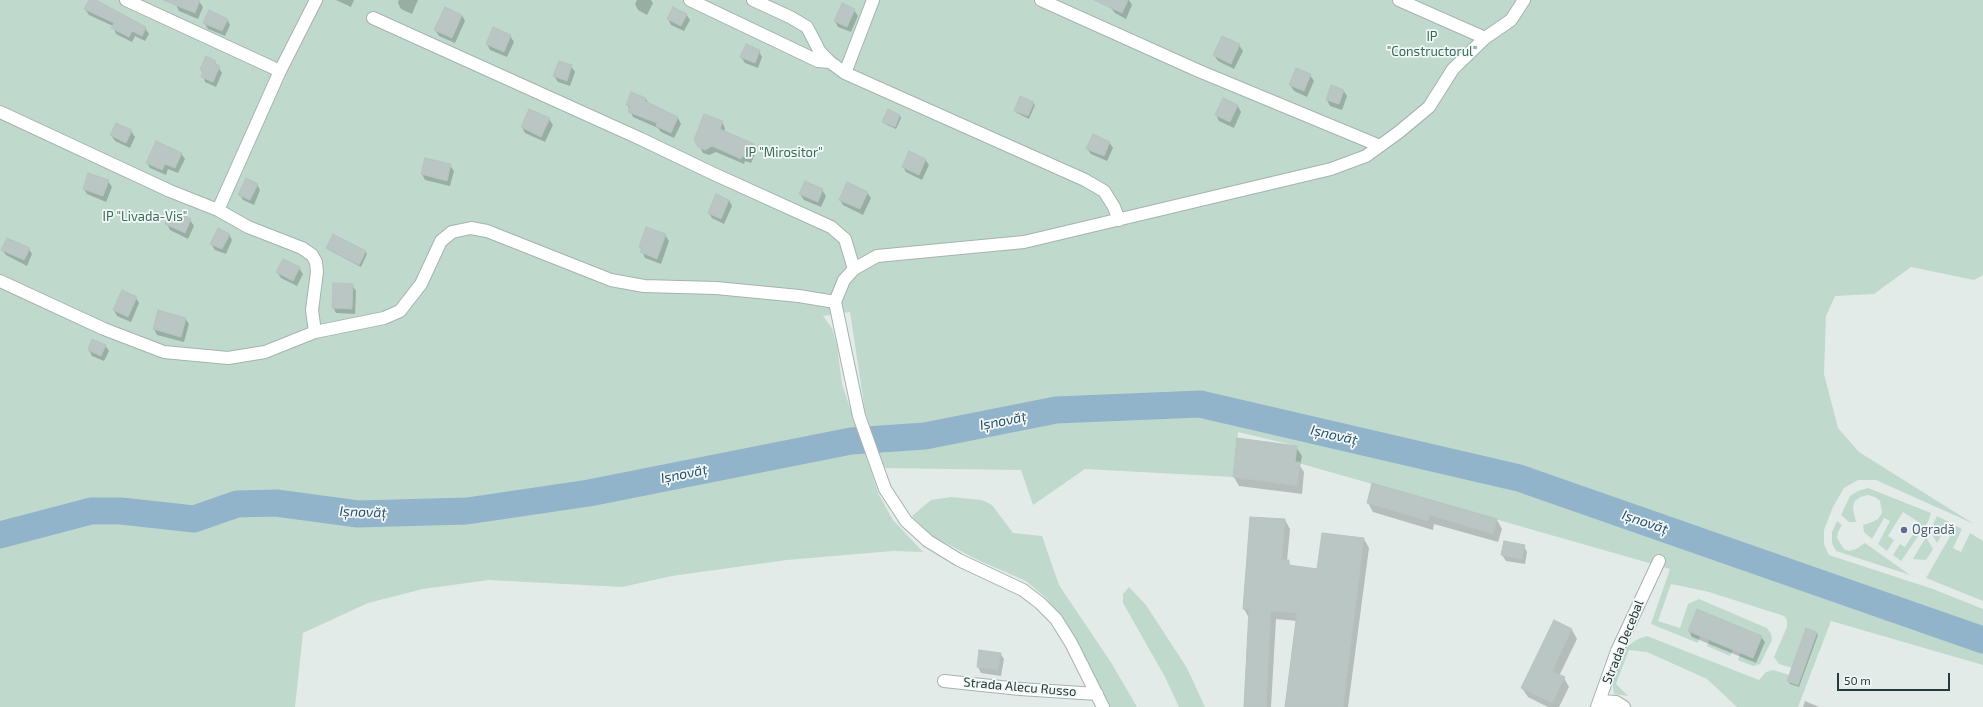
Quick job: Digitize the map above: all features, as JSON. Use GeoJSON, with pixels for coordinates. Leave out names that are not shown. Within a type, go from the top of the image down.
{"type":"FeatureCollection","features":[{"type":"Feature","properties":{"kind":"street"},"geometry":{"type":"LineString","coordinates":[[126,0],[280,71]]}},
{"type":"Feature","properties":{"kind":"street"},"geometry":{"type":"LineString","coordinates":[[218,210],[280,71],[316,0]]}},
{"type":"Feature","properties":{"kind":"street"},"geometry":{"type":"LineString","coordinates":[[690,0],[818,61],[830,62]]}},
{"type":"Feature","properties":{"kind":"street"},"geometry":{"type":"LineString","coordinates":[[753,0],[790,17],[806,27],[820,52],[830,62],[845,73],[1085,180],[1104,191],[1114,207],[1119,220]]}},
{"type":"Feature","properties":{"kind":"street"},"geometry":{"type":"LineString","coordinates":[[845,73],[873,0]]}},
{"type":"Feature","properties":{"kind":"street"},"geometry":{"type":"LineString","coordinates":[[1041,0],[1199,71],[1380,146]]}},
{"type":"Feature","properties":{"kind":"street"},"geometry":{"type":"LineString","coordinates":[[1399,0],[1485,38]]}},
{"type":"Feature","properties":{"kind":"street"},"geometry":{"type":"LineString","coordinates":[[1104,707],[1071,643],[1056,619],[1045,608],[1023,590],[959,560],[928,542],[906,521],[885,489],[859,416],[835,302],[844,280],[854,269],[877,256],[1024,242],[1331,170],[1366,156],[1428,107],[1453,69],[1485,38],[1511,20],[1524,0]]}},
{"type":"Feature","properties":{"kind":"street"},"geometry":{"type":"LineString","coordinates":[[372,18],[642,139],[714,174],[831,227],[845,240],[854,269]]}},
{"type":"Feature","properties":{"kind":"street"},"geometry":{"type":"LineString","coordinates":[[0,112],[170,191],[218,210],[248,227],[302,248],[312,255],[317,272],[312,310],[315,332]]}},
{"type":"Feature","properties":{"kind":"street"},"geometry":{"type":"LineString","coordinates":[[0,281],[104,329],[164,352],[214,357],[249,356],[265,352],[315,332],[384,318],[400,311],[421,284],[441,241],[452,232],[471,228],[487,231],[611,280],[644,286],[716,288],[799,296],[835,302]]}},
{"type":"Feature","properties":{"kind":"street","name":"Strada Decebal"},"geometry":{"type":"LineString","coordinates":[[1624,707],[1616,702],[1598,704],[1617,652],[1659,561]]}},
{"type":"Feature","properties":{"kind":"street","name":"Strada Alecu Russo"},"geometry":{"type":"LineString","coordinates":[[944,681],[1020,689],[1097,694]]}},
{"type":"Feature","properties":{"kind":"green space"},"geometry":{"type":"Polygon","coordinates":[[[0,0],[1983,0],[1983,275],[1974,280],[1911,267],[1874,294],[1835,296],[1826,316],[1824,374],[1838,428],[1859,452],[1974,524],[1876,480],[1858,480],[1844,488],[1833,507],[1824,530],[1824,544],[1829,555],[1933,589],[1983,609],[1983,665],[1831,621],[1798,707],[1737,707],[1707,679],[1647,652],[1629,650],[1616,684],[1628,696],[1614,694],[1612,681],[1621,654],[1626,647],[1638,639],[1647,636],[1759,680],[1766,672],[1773,670],[1789,675],[1787,681],[1798,685],[1817,632],[1806,628],[1792,668],[1779,664],[1774,657],[1787,627],[1787,620],[1784,616],[1709,592],[1671,584],[1658,621],[1680,628],[1688,604],[1699,599],[1767,628],[1771,634],[1772,640],[1760,664],[1753,666],[1738,660],[1740,653],[1753,658],[1762,636],[1697,609],[1688,631],[1700,636],[1698,643],[1651,624],[1670,569],[1295,462],[1297,446],[1238,432],[1233,477],[1085,469],[1033,505],[1021,470],[883,468],[865,411],[850,312],[823,316],[832,328],[837,346],[842,384],[879,495],[893,520],[923,552],[893,551],[787,560],[672,576],[622,587],[489,580],[423,589],[368,603],[303,633],[295,707],[0,707],[0,0]]]}},
{"type":"Feature","properties":{"kind":"green space"},"geometry":{"type":"Polygon","coordinates":[[[1868,488],[1931,513],[1928,522],[1901,561],[1893,555],[1900,544],[1905,547],[1920,523],[1903,512],[1888,536],[1894,540],[1887,551],[1878,544],[1890,521],[1884,518],[1872,539],[1864,532],[1863,525],[1878,519],[1882,513],[1880,501],[1875,497],[1868,495],[1860,497],[1854,502],[1853,509],[1856,522],[1849,522],[1841,515],[1850,496],[1858,491],[1868,488]]]}},
{"type":"Feature","properties":{"kind":"green space"},"geometry":{"type":"Polygon","coordinates":[[[951,497],[982,500],[992,505],[1013,533],[1042,536],[1059,585],[1112,664],[1137,707],[1110,707],[1062,617],[1046,598],[1026,581],[980,561],[930,535],[912,516],[931,500],[951,497]]]}},
{"type":"Feature","properties":{"kind":"green space"},"geometry":{"type":"Polygon","coordinates":[[[1937,516],[1949,522],[1937,543],[1930,531],[1937,516]]]}},
{"type":"Feature","properties":{"kind":"green space"},"geometry":{"type":"Polygon","coordinates":[[[1837,521],[1842,525],[1838,532],[1837,538],[1844,549],[1849,551],[1856,549],[1865,543],[1910,575],[1836,551],[1832,543],[1832,532],[1837,521]]]}},
{"type":"Feature","properties":{"kind":"green space"},"geometry":{"type":"Polygon","coordinates":[[[1956,526],[1962,529],[1953,548],[1961,552],[1970,533],[1983,541],[1983,601],[1926,578],[1956,526]]]}},
{"type":"Feature","properties":{"kind":"green space"},"geometry":{"type":"Polygon","coordinates":[[[1926,537],[1933,549],[1926,560],[1913,559],[1926,537]]]}},
{"type":"Feature","properties":{"kind":"green space"},"geometry":{"type":"Polygon","coordinates":[[[1129,587],[1146,605],[1187,668],[1205,707],[1179,707],[1165,677],[1123,603],[1123,594],[1129,587]]]}},
{"type":"Feature","properties":{"kind":"green space"},"geometry":{"type":"Polygon","coordinates":[[[1709,640],[1733,650],[1730,656],[1707,646],[1709,640]]]}},
{"type":"Feature","properties":{"kind":"building"},"geometry":{"type":"Polygon","coordinates":[[[89,0],[96,0],[146,27],[142,36],[132,31],[129,37],[111,28],[114,23],[84,9],[89,0]]]}},
{"type":"Feature","properties":{"kind":"building"},"geometry":{"type":"Polygon","coordinates":[[[163,0],[200,0],[195,13],[163,0]]]}},
{"type":"Feature","properties":{"kind":"building"},"geometry":{"type":"Polygon","coordinates":[[[1094,0],[1128,0],[1122,13],[1094,0]]]}},
{"type":"Feature","properties":{"kind":"building"},"geometry":{"type":"Polygon","coordinates":[[[842,3],[855,9],[847,27],[834,21],[842,3]]]}},
{"type":"Feature","properties":{"kind":"building"},"geometry":{"type":"Polygon","coordinates":[[[445,7],[462,15],[452,38],[434,30],[445,7]]]}},
{"type":"Feature","properties":{"kind":"building"},"geometry":{"type":"Polygon","coordinates":[[[673,7],[687,14],[681,26],[667,19],[673,7]]]}},
{"type":"Feature","properties":{"kind":"building"},"geometry":{"type":"Polygon","coordinates":[[[209,10],[228,19],[222,31],[203,23],[209,10]]]}},
{"type":"Feature","properties":{"kind":"building"},"geometry":{"type":"Polygon","coordinates":[[[493,27],[511,35],[504,52],[486,44],[493,27]]]}},
{"type":"Feature","properties":{"kind":"building"},"geometry":{"type":"Polygon","coordinates":[[[1222,36],[1240,44],[1231,64],[1213,55],[1222,36]]]}},
{"type":"Feature","properties":{"kind":"building"},"geometry":{"type":"Polygon","coordinates":[[[746,44],[760,50],[755,63],[740,57],[746,44]]]}},
{"type":"Feature","properties":{"kind":"building"},"geometry":{"type":"Polygon","coordinates":[[[206,56],[216,61],[215,64],[220,66],[213,82],[201,77],[203,71],[200,69],[206,56]]]}},
{"type":"Feature","properties":{"kind":"building"},"geometry":{"type":"Polygon","coordinates":[[[559,61],[572,65],[567,81],[553,76],[559,61]]]}},
{"type":"Feature","properties":{"kind":"building"},"geometry":{"type":"Polygon","coordinates":[[[1296,68],[1311,74],[1304,91],[1289,85],[1296,68]]]}},
{"type":"Feature","properties":{"kind":"building"},"geometry":{"type":"Polygon","coordinates":[[[1331,85],[1344,90],[1339,104],[1326,100],[1331,85]]]}},
{"type":"Feature","properties":{"kind":"building"},"geometry":{"type":"Polygon","coordinates":[[[631,92],[646,98],[645,101],[678,117],[671,133],[656,126],[657,123],[628,112],[630,106],[626,105],[631,92]]]}},
{"type":"Feature","properties":{"kind":"building"},"geometry":{"type":"Polygon","coordinates":[[[1020,96],[1034,102],[1028,116],[1014,111],[1020,96]]]}},
{"type":"Feature","properties":{"kind":"building"},"geometry":{"type":"Polygon","coordinates":[[[1223,98],[1238,105],[1230,122],[1215,115],[1223,98]]]}},
{"type":"Feature","properties":{"kind":"building"},"geometry":{"type":"Polygon","coordinates":[[[529,109],[550,118],[541,137],[521,127],[529,109]]]}},
{"type":"Feature","properties":{"kind":"building"},"geometry":{"type":"Polygon","coordinates":[[[888,109],[900,115],[895,127],[882,122],[888,109]]]}},
{"type":"Feature","properties":{"kind":"building"},"geometry":{"type":"Polygon","coordinates":[[[704,114],[723,121],[720,129],[754,144],[748,158],[742,156],[741,159],[712,146],[705,150],[698,147],[694,140],[704,114]]]}},
{"type":"Feature","properties":{"kind":"building"},"geometry":{"type":"Polygon","coordinates":[[[116,123],[132,130],[126,143],[110,135],[116,123]]]}},
{"type":"Feature","properties":{"kind":"building"},"geometry":{"type":"Polygon","coordinates":[[[1093,134],[1110,142],[1104,156],[1086,149],[1093,134]]]}},
{"type":"Feature","properties":{"kind":"building"},"geometry":{"type":"Polygon","coordinates":[[[156,141],[182,153],[175,168],[165,164],[162,170],[146,163],[156,141]]]}},
{"type":"Feature","properties":{"kind":"building"},"geometry":{"type":"Polygon","coordinates":[[[909,151],[926,159],[919,175],[902,167],[909,151]]]}},
{"type":"Feature","properties":{"kind":"building"},"geometry":{"type":"Polygon","coordinates":[[[425,158],[451,164],[447,181],[421,174],[425,158]]]}},
{"type":"Feature","properties":{"kind":"building"},"geometry":{"type":"Polygon","coordinates":[[[88,173],[109,180],[103,196],[83,189],[88,173]]]}},
{"type":"Feature","properties":{"kind":"building"},"geometry":{"type":"Polygon","coordinates":[[[246,178],[258,184],[250,200],[238,195],[246,178]]]}},
{"type":"Feature","properties":{"kind":"building"},"geometry":{"type":"Polygon","coordinates":[[[805,181],[823,189],[818,202],[799,194],[805,181]]]}},
{"type":"Feature","properties":{"kind":"building"},"geometry":{"type":"Polygon","coordinates":[[[847,182],[868,192],[860,209],[839,200],[847,182]]]}},
{"type":"Feature","properties":{"kind":"building"},"geometry":{"type":"Polygon","coordinates":[[[716,194],[729,200],[721,219],[708,213],[716,194]]]}},
{"type":"Feature","properties":{"kind":"building"},"geometry":{"type":"Polygon","coordinates":[[[172,210],[191,219],[185,233],[165,224],[172,210]]]}},
{"type":"Feature","properties":{"kind":"building"},"geometry":{"type":"Polygon","coordinates":[[[646,227],[666,234],[657,259],[640,252],[642,248],[639,247],[646,227]]]}},
{"type":"Feature","properties":{"kind":"building"},"geometry":{"type":"Polygon","coordinates":[[[218,228],[230,234],[222,249],[210,244],[218,228]]]}},
{"type":"Feature","properties":{"kind":"building"},"geometry":{"type":"Polygon","coordinates":[[[333,234],[366,251],[359,265],[326,248],[333,234]]]}},
{"type":"Feature","properties":{"kind":"building"},"geometry":{"type":"Polygon","coordinates":[[[7,238],[30,248],[24,260],[1,250],[7,238]]]}},
{"type":"Feature","properties":{"kind":"building"},"geometry":{"type":"Polygon","coordinates":[[[283,259],[300,267],[293,281],[276,272],[283,259]]]}},
{"type":"Feature","properties":{"kind":"building"},"geometry":{"type":"Polygon","coordinates":[[[333,283],[353,284],[352,309],[332,308],[333,283]]]}},
{"type":"Feature","properties":{"kind":"building"},"geometry":{"type":"Polygon","coordinates":[[[122,290],[137,297],[128,317],[113,310],[122,290]]]}},
{"type":"Feature","properties":{"kind":"building"},"geometry":{"type":"Polygon","coordinates":[[[158,310],[186,318],[181,337],[153,329],[158,310]]]}},
{"type":"Feature","properties":{"kind":"building"},"geometry":{"type":"Polygon","coordinates":[[[92,339],[106,345],[101,356],[88,350],[92,339]]]}},
{"type":"Feature","properties":{"kind":"building"},"geometry":{"type":"Polygon","coordinates":[[[1237,438],[1297,446],[1295,462],[1300,462],[1297,486],[1233,477],[1237,438]]]}},
{"type":"Feature","properties":{"kind":"building"},"geometry":{"type":"Polygon","coordinates":[[[1372,483],[1497,519],[1493,534],[1430,515],[1428,521],[1367,503],[1372,483]]]}},
{"type":"Feature","properties":{"kind":"building"},"geometry":{"type":"Polygon","coordinates":[[[1250,517],[1285,519],[1282,560],[1289,560],[1289,565],[1317,569],[1322,533],[1364,538],[1343,707],[1285,707],[1297,613],[1271,611],[1266,707],[1244,707],[1249,609],[1243,609],[1250,517]]]}},
{"type":"Feature","properties":{"kind":"building"},"geometry":{"type":"Polygon","coordinates":[[[1504,541],[1525,545],[1522,559],[1501,555],[1504,541]]]}},
{"type":"Feature","properties":{"kind":"building"},"geometry":{"type":"Polygon","coordinates":[[[1697,609],[1762,636],[1753,658],[1688,631],[1697,609]]]}},
{"type":"Feature","properties":{"kind":"building"},"geometry":{"type":"Polygon","coordinates":[[[1554,620],[1572,629],[1552,671],[1565,677],[1552,703],[1521,688],[1554,620]]]}},
{"type":"Feature","properties":{"kind":"building"},"geometry":{"type":"Polygon","coordinates":[[[1806,628],[1817,632],[1798,685],[1787,681],[1806,628]]]}},
{"type":"Feature","properties":{"kind":"building"},"geometry":{"type":"Polygon","coordinates":[[[979,650],[1001,653],[998,670],[977,667],[979,650]]]}},
{"type":"Feature","properties":{"kind":"waterway","name":"Ișnovăț"},"geometry":{"type":"LineString","coordinates":[[0,535],[91,511],[121,511],[194,519],[237,504],[276,503],[358,514],[467,511],[589,493],[851,441],[925,436],[1056,410],[1200,404],[1519,478],[1983,640]]}},
{"type":"Feature","properties":{"kind":"place","name":"Ogradă"},"geometry":{"type":"Point","coordinates":[1904,530]}},
{"type":"Feature","properties":{"kind":"park label","name":"IP \"Constructorul\""},"geometry":{"type":"Point","coordinates":[1432,44]}},
{"type":"Feature","properties":{"kind":"park label","name":"IP \"Mirositor\""},"geometry":{"type":"Point","coordinates":[784,153]}},
{"type":"Feature","properties":{"kind":"park label","name":"IP \"Livada-Vis\""},"geometry":{"type":"Point","coordinates":[145,217]}}]}
